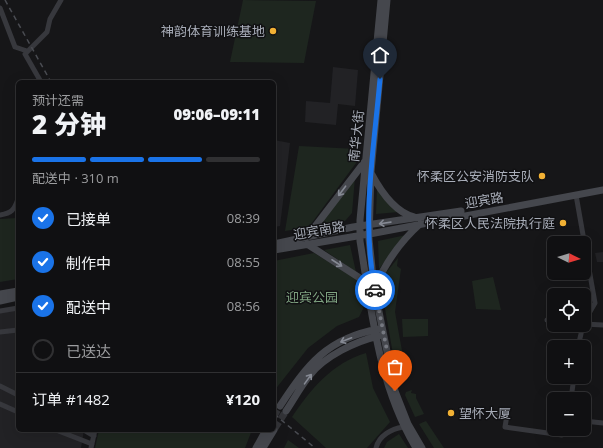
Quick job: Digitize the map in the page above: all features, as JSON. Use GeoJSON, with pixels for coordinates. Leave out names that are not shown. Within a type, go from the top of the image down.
{"type":"FeatureCollection","features":[{"type":"Feature","properties":{"kind":"main road","name":"南华大街"},"geometry":{"type":"LineString","coordinates":[[381,0],[360,226],[366,282],[381,331]]}},
{"type":"Feature","properties":{"kind":"main road","name":"南华大街"},"geometry":{"type":"LineString","coordinates":[[381,331],[374,287],[368,225],[371,172],[387,0]]}},
{"type":"Feature","properties":{"kind":"main road"},"geometry":{"type":"LineString","coordinates":[[366,160],[307,240],[366,282]]}},
{"type":"Feature","properties":{"kind":"main road"},"geometry":{"type":"LineString","coordinates":[[371,172],[379,189],[404,214],[420,221],[382,270],[374,287]]}},
{"type":"Feature","properties":{"kind":"main road","name":"迎宾路"},"geometry":{"type":"LineString","coordinates":[[368,234],[420,221],[603,186]]}},
{"type":"Feature","properties":{"kind":"main road","name":"迎宾路"},"geometry":{"type":"LineString","coordinates":[[368,225],[420,221],[603,190]]}},
{"type":"Feature","properties":{"kind":"main road","name":"迎宾南路"},"geometry":{"type":"LineString","coordinates":[[276,249],[368,225]]}},
{"type":"Feature","properties":{"kind":"main road","name":"迎宾南路"},"geometry":{"type":"LineString","coordinates":[[276,244],[368,234]]}},
{"type":"Feature","properties":{"kind":"main road"},"geometry":{"type":"LineString","coordinates":[[0,294],[16,291]]}},
{"type":"Feature","properties":{"kind":"main road"},"geometry":{"type":"LineString","coordinates":[[0,300],[16,297]]}},
{"type":"Feature","properties":{"kind":"main road"},"geometry":{"type":"LineString","coordinates":[[381,331],[376,337],[348,347],[311,374],[283,409],[302,373],[318,356],[338,343],[381,331]]}},
{"type":"Feature","properties":{"kind":"main road"},"geometry":{"type":"LineString","coordinates":[[381,331],[395,391],[408,424],[422,448]]}},
{"type":"Feature","properties":{"kind":"main road"},"geometry":{"type":"LineString","coordinates":[[376,337],[390,395],[404,427],[416,448]]}},
{"type":"Feature","properties":{"kind":"main road"},"geometry":{"type":"LineString","coordinates":[[256,448],[265,432]]}},
{"type":"Feature","properties":{"kind":"main road"},"geometry":{"type":"LineString","coordinates":[[263,448],[272,432]]}},
{"type":"Feature","properties":{"kind":"street"},"geometry":{"type":"LineString","coordinates":[[40,80],[25,54],[47,32],[50,19],[60,0]]}},
{"type":"Feature","properties":{"kind":"street"},"geometry":{"type":"LineString","coordinates":[[0,8],[15,48],[28,51]]}},
{"type":"Feature","properties":{"kind":"street"},"geometry":{"type":"LineString","coordinates":[[576,195],[595,303],[591,311]]}},
{"type":"Feature","properties":{"kind":"street"},"geometry":{"type":"LineString","coordinates":[[0,215],[10,214],[15,210],[16,206]]}},
{"type":"Feature","properties":{"kind":"street"},"geometry":{"type":"LineString","coordinates":[[0,311],[16,308]]}},
{"type":"Feature","properties":{"kind":"street"},"geometry":{"type":"LineString","coordinates":[[591,324],[603,325]]}},
{"type":"Feature","properties":{"kind":"street"},"geometry":{"type":"LineString","coordinates":[[0,332],[16,330]]}},
{"type":"Feature","properties":{"kind":"street"},"geometry":{"type":"LineString","coordinates":[[0,386],[16,394]]}},
{"type":"Feature","properties":{"kind":"street"},"geometry":{"type":"LineString","coordinates":[[0,404],[16,411]]}},
{"type":"Feature","properties":{"kind":"street"},"geometry":{"type":"LineString","coordinates":[[495,413],[506,415],[505,427],[547,433]]}},
{"type":"Feature","properties":{"kind":"street"},"geometry":{"type":"LineString","coordinates":[[591,422],[603,423]]}},
{"type":"Feature","properties":{"kind":"street"},"geometry":{"type":"LineString","coordinates":[[376,448],[377,444],[392,430],[404,427]]}},
{"type":"Feature","properties":{"kind":"street"},"geometry":{"type":"LineString","coordinates":[[67,432],[92,446],[94,433]]}},
{"type":"Feature","properties":{"kind":"shaded area"},"geometry":{"type":"Polygon","coordinates":[[[333,67],[358,70],[355,106],[338,104],[336,125],[305,122],[306,101],[330,103],[333,67]]]}},
{"type":"Feature","properties":{"kind":"shaded area"},"geometry":{"type":"Polygon","coordinates":[[[276,140],[290,143],[280,226],[276,227],[276,140]]]}},
{"type":"Feature","properties":{"kind":"shaded area"},"geometry":{"type":"Polygon","coordinates":[[[603,252],[603,262],[597,262],[595,253],[603,252]]]}},
{"type":"Feature","properties":{"kind":"shaded area"},"geometry":{"type":"Polygon","coordinates":[[[16,310],[16,432],[84,432],[81,448],[0,448],[0,313],[16,310]]]}},
{"type":"Feature","properties":{"kind":"green space","name":"神韵体育训练基地"},"geometry":{"type":"Polygon","coordinates":[[[243,0],[316,1],[304,63],[230,62],[243,0]]]}},
{"type":"Feature","properties":{"kind":"green space"},"geometry":{"type":"Polygon","coordinates":[[[299,146],[356,149],[356,163],[311,224],[304,228],[285,231],[299,146]]]}},
{"type":"Feature","properties":{"kind":"green space"},"geometry":{"type":"Polygon","coordinates":[[[355,177],[352,213],[345,221],[319,225],[355,177]]]}},
{"type":"Feature","properties":{"kind":"green space"},"geometry":{"type":"Polygon","coordinates":[[[377,188],[399,212],[376,214],[377,188]]]}},
{"type":"Feature","properties":{"kind":"green space"},"geometry":{"type":"Polygon","coordinates":[[[16,218],[16,279],[0,282],[0,219],[16,218]]]}},
{"type":"Feature","properties":{"kind":"green space"},"geometry":{"type":"Polygon","coordinates":[[[406,235],[379,269],[378,241],[406,235]]]}},
{"type":"Feature","properties":{"kind":"green space"},"geometry":{"type":"Polygon","coordinates":[[[350,245],[356,272],[324,250],[350,245]]]}},
{"type":"Feature","properties":{"kind":"green space","name":"迎宾公园"},"geometry":{"type":"Polygon","coordinates":[[[314,253],[360,281],[363,309],[359,317],[337,326],[308,348],[276,388],[276,261],[314,253]]]}},
{"type":"Feature","properties":{"kind":"green space"},"geometry":{"type":"Polygon","coordinates":[[[398,258],[397,266],[401,269],[395,312],[406,373],[397,377],[380,280],[398,258]]]}},
{"type":"Feature","properties":{"kind":"green space"},"geometry":{"type":"Polygon","coordinates":[[[493,277],[501,310],[476,309],[472,281],[493,277]]]}},
{"type":"Feature","properties":{"kind":"green space"},"geometry":{"type":"Polygon","coordinates":[[[402,319],[428,319],[428,336],[403,337],[402,319]]]}},
{"type":"Feature","properties":{"kind":"green space"},"geometry":{"type":"Polygon","coordinates":[[[366,353],[373,388],[390,422],[367,448],[326,448],[292,417],[323,378],[343,363],[366,353]]]}},
{"type":"Feature","properties":{"kind":"green space"},"geometry":{"type":"Polygon","coordinates":[[[412,390],[411,393],[416,394],[416,398],[424,414],[415,417],[405,395],[406,392],[412,390]]]}},
{"type":"Feature","properties":{"kind":"green space"},"geometry":{"type":"Polygon","coordinates":[[[426,421],[444,448],[434,448],[419,424],[426,421]]]}},
{"type":"Feature","properties":{"kind":"green space"},"geometry":{"type":"Polygon","coordinates":[[[99,432],[251,432],[245,448],[95,448],[99,432]]]}},
{"type":"Feature","properties":{"kind":"green space"},"geometry":{"type":"Polygon","coordinates":[[[399,434],[408,448],[384,448],[387,442],[399,434]]]}},
{"type":"Feature","properties":{"kind":"green space"},"geometry":{"type":"Polygon","coordinates":[[[288,440],[299,448],[284,448],[288,440]]]}},
{"type":"Feature","properties":{"kind":"tunnel"},"geometry":{"type":"LineString","coordinates":[[276,413],[280,406]]}},
{"type":"Feature","properties":{"kind":"tunnel"},"geometry":{"type":"LineString","coordinates":[[276,426],[286,411]]}},
{"type":"Feature","properties":{"kind":"railway"},"geometry":{"type":"LineString","coordinates":[[5,0],[50,80]]}},
{"type":"Feature","properties":{"kind":"railway"},"geometry":{"type":"LineString","coordinates":[[276,416],[315,448]]}},
{"type":"Feature","properties":{"kind":"way so far"},"geometry":{"type":"LineString","coordinates":[[375,290],[388,362],[395,391]]}},
{"type":"Feature","properties":{"kind":"place","name":"神韵体育训练基地"},"geometry":{"type":"Point","coordinates":[273,31]}},
{"type":"Feature","properties":{"kind":"place","name":"怀柔区公安消防支队"},"geometry":{"type":"Point","coordinates":[542,176]}},
{"type":"Feature","properties":{"kind":"place","name":"怀柔区人民法院执行庭"},"geometry":{"type":"Point","coordinates":[563,223]}},
{"type":"Feature","properties":{"kind":"place","name":"望怀大厦"},"geometry":{"type":"Point","coordinates":[451,413]}},
{"type":"Feature","properties":{"kind":"route"},"geometry":{"type":"LineString","coordinates":[[375,290],[368,225],[371,172],[380,79]]}}]}
